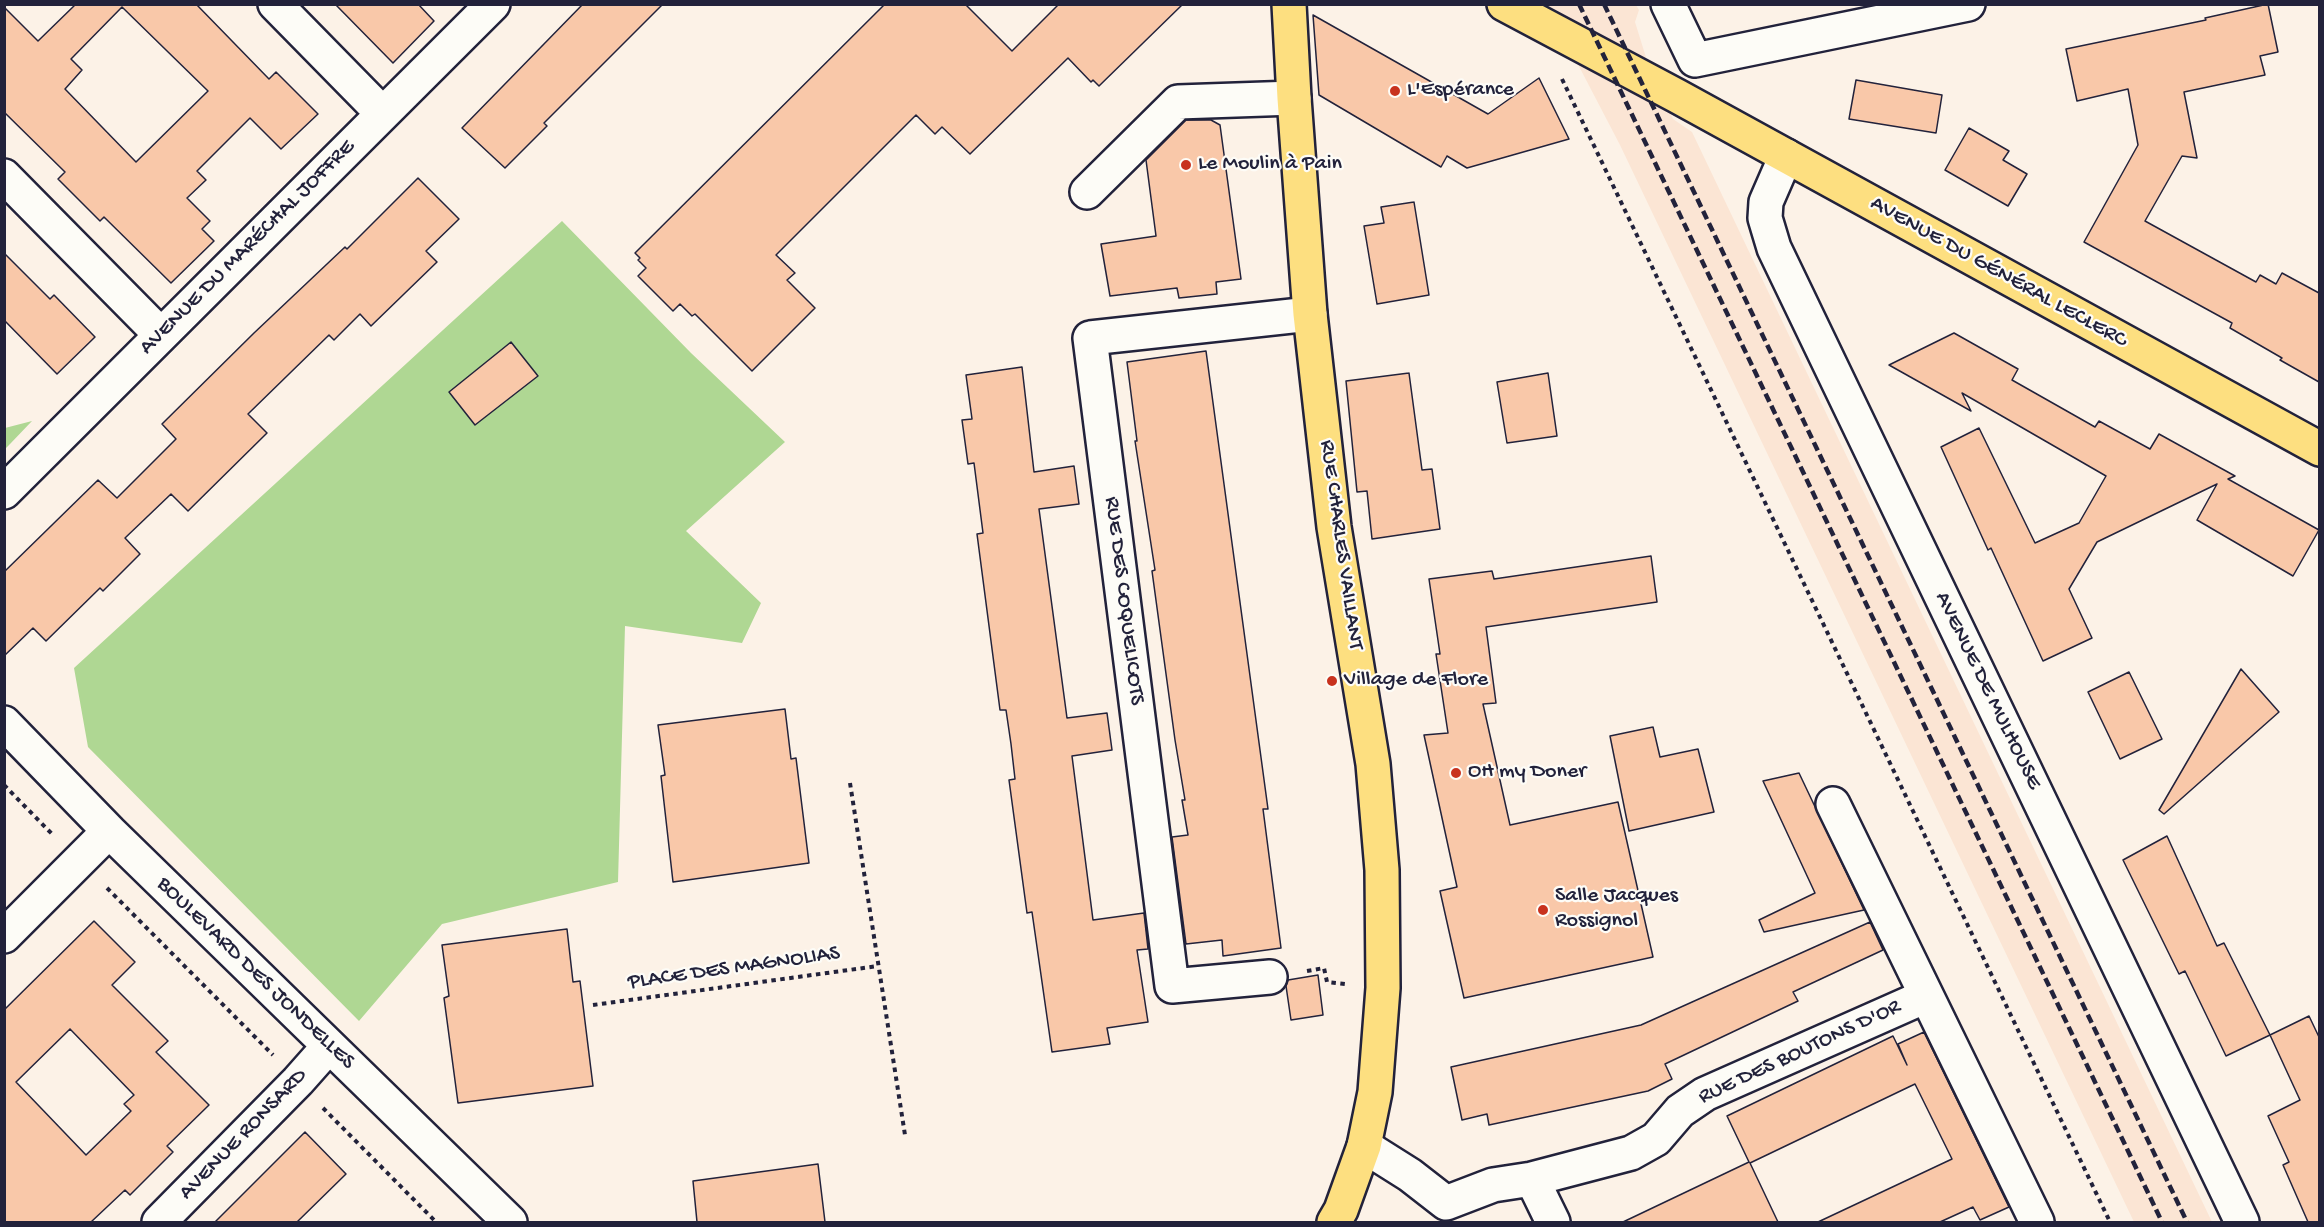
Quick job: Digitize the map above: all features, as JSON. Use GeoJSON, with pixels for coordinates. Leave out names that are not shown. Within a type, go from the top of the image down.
{"type":"FeatureCollection","features":[{"type":"Feature","properties":{"kind":"main road","name":"RUE CHARLES VAILLANT"},"geometry":{"type":"LineString","coordinates":[[1289,4],[1310,314],[1334,527],[1373,764],[1382,870],[1383,988],[1375,1092],[1364,1146],[1341,1210],[1334,1222]]}},
{"type":"Feature","properties":{"kind":"main road","name":"AVENUE DU GÉNÉRAL LECLERC"},"geometry":{"type":"LineString","coordinates":[[1504,4],[1677,96],[2319,449]]}},
{"type":"Feature","properties":{"kind":"street"},"geometry":{"type":"LineString","coordinates":[[275,4],[382,113]]}},
{"type":"Feature","properties":{"kind":"street","name":"AVENUE DU MARÉCHAL JOFFRE"},"geometry":{"type":"LineString","coordinates":[[4,492],[493,4]]}},
{"type":"Feature","properties":{"kind":"street"},"geometry":{"type":"LineString","coordinates":[[1668,4],[1695,60]]}},
{"type":"Feature","properties":{"kind":"street"},"geometry":{"type":"LineString","coordinates":[[1695,60],[1968,4]]}},
{"type":"Feature","properties":{"kind":"street"},"geometry":{"type":"LineString","coordinates":[[1677,96],[1695,60]]}},
{"type":"Feature","properties":{"kind":"street"},"geometry":{"type":"LineString","coordinates":[[1087,192],[1178,102],[1294,98]]}},
{"type":"Feature","properties":{"kind":"street","name":"AVENUE DE MULHOUSE"},"geometry":{"type":"LineString","coordinates":[[1786,156],[1770,188],[1766,202],[1765,218],[1774,248],[2242,1222]]}},
{"type":"Feature","properties":{"kind":"street"},"geometry":{"type":"LineString","coordinates":[[4,176],[161,335]]}},
{"type":"Feature","properties":{"kind":"street","name":"RUE DES COQUELICOTS"},"geometry":{"type":"LineString","coordinates":[[1270,977],[1172,986],[1090,338],[1310,314]]}},
{"type":"Feature","properties":{"kind":"street","name":"BOULEVARD DES JONDELLES"},"geometry":{"type":"LineString","coordinates":[[4,723],[109,831],[510,1222]]}},
{"type":"Feature","properties":{"kind":"street","name":"RUE DES BOUTONS D'OR"},"geometry":{"type":"LineString","coordinates":[[1833,804],[2037,1222]]}},
{"type":"Feature","properties":{"kind":"street"},"geometry":{"type":"LineString","coordinates":[[4,936],[109,831]]}},
{"type":"Feature","properties":{"kind":"street","name":"RUE DES BOUTONS D'OR"},"geometry":{"type":"LineString","coordinates":[[1440,1213],[1493,1185],[1532,1179],[1631,1152],[1656,1138],[1680,1111],[1705,1094],[1926,996]]}},
{"type":"Feature","properties":{"kind":"street","name":"AVENUE RONSARD"},"geometry":{"type":"LineString","coordinates":[[159,1222],[298,1081],[329,1046]]}},
{"type":"Feature","properties":{"kind":"street"},"geometry":{"type":"LineString","coordinates":[[1364,1146],[1410,1175],[1440,1213]]}},
{"type":"Feature","properties":{"kind":"street"},"geometry":{"type":"LineString","coordinates":[[1532,1179],[1553,1222]]}},
{"type":"Feature","properties":{"kind":"path"},"geometry":{"type":"LineString","coordinates":[[1534,20],[2110,1222]]}},
{"type":"Feature","properties":{"kind":"path"},"geometry":{"type":"LineString","coordinates":[[850,783],[904,1135]]}},
{"type":"Feature","properties":{"kind":"path"},"geometry":{"type":"LineString","coordinates":[[4,785],[436,1222]]}},
{"type":"Feature","properties":{"kind":"path","name":"PLACE DES MAGNOLIAS"},"geometry":{"type":"LineString","coordinates":[[593,1005],[878,966]]}},
{"type":"Feature","properties":{"kind":"path"},"geometry":{"type":"LineString","coordinates":[[1270,977],[1324,968],[1327,982],[1383,988]]}},
{"type":"Feature","properties":{"kind":"shaded area"},"geometry":{"type":"Polygon","coordinates":[[[1547,5],[1636,5],[1639,10],[1635,22],[1649,67],[1673,119],[1692,132],[2212,1222],[2134,1222],[1620,145],[1547,5]]]}},
{"type":"Feature","properties":{"kind":"green space"},"geometry":{"type":"Polygon","coordinates":[[[562,221],[691,353],[785,442],[686,531],[761,603],[742,643],[625,626],[618,882],[442,924],[359,1021],[88,747],[74,668],[562,221]]]}},
{"type":"Feature","properties":{"kind":"green space"},"geometry":{"type":"Polygon","coordinates":[[[32,421],[10,444],[5,449],[5,428],[32,421]]]}},
{"type":"Feature","properties":{"kind":"building"},"geometry":{"type":"Polygon","coordinates":[[[76,4],[196,4],[269,79],[276,72],[318,114],[281,149],[250,118],[197,171],[206,180],[187,198],[210,221],[202,229],[214,241],[171,283],[104,217],[100,221],[58,179],[65,172],[4,112],[4,7],[38,41],[76,4]],[[122,7],[71,59],[82,70],[65,89],[136,162],[208,91],[122,7]]]}},
{"type":"Feature","properties":{"kind":"building"},"geometry":{"type":"Polygon","coordinates":[[[335,4],[418,4],[434,21],[393,63],[335,4]]]}},
{"type":"Feature","properties":{"kind":"building"},"geometry":{"type":"Polygon","coordinates":[[[583,4],[663,4],[544,123],[547,126],[505,168],[462,128],[583,4]]]}},
{"type":"Feature","properties":{"kind":"building"},"geometry":{"type":"Polygon","coordinates":[[[885,4],[965,4],[1012,51],[1059,4],[1183,4],[1099,86],[1093,80],[1091,82],[1068,58],[970,154],[942,127],[935,134],[916,115],[776,255],[795,273],[787,280],[815,308],[752,371],[695,314],[692,316],[680,304],[673,311],[638,276],[646,268],[635,253],[885,4]]]}},
{"type":"Feature","properties":{"kind":"building"},"geometry":{"type":"Polygon","coordinates":[[[2268,4],[2278,52],[2260,56],[2265,75],[2184,92],[2197,158],[2182,156],[2145,221],[2256,282],[2260,275],[2276,284],[2282,273],[2319,293],[2319,382],[2230,328],[2232,323],[2084,242],[2138,145],[2128,89],[2077,101],[2066,49],[2206,20],[2205,18],[2268,4]]]}},
{"type":"Feature","properties":{"kind":"building"},"geometry":{"type":"Polygon","coordinates":[[[1313,15],[1488,114],[1539,78],[1569,139],[1467,168],[1447,156],[1441,167],[1319,95],[1313,15]]]}},
{"type":"Feature","properties":{"kind":"building"},"geometry":{"type":"Polygon","coordinates":[[[1856,80],[1942,95],[1936,133],[1849,119],[1856,80]]]}},
{"type":"Feature","properties":{"kind":"building"},"geometry":{"type":"Polygon","coordinates":[[[1186,120],[1211,120],[1220,125],[1241,279],[1216,282],[1217,294],[1179,298],[1177,288],[1110,296],[1101,244],[1156,236],[1146,160],[1186,120]]]}},
{"type":"Feature","properties":{"kind":"building"},"geometry":{"type":"Polygon","coordinates":[[[1969,128],[2009,151],[2003,160],[2027,174],[2008,206],[1945,170],[1969,128]]]}},
{"type":"Feature","properties":{"kind":"building"},"geometry":{"type":"Polygon","coordinates":[[[418,178],[459,219],[426,251],[437,262],[371,326],[360,314],[334,340],[329,335],[248,414],[267,433],[188,511],[171,494],[125,538],[140,554],[103,591],[100,588],[46,641],[33,628],[4,656],[4,572],[98,480],[117,498],[176,439],[162,424],[254,333],[345,247],[347,249],[418,178]]]}},
{"type":"Feature","properties":{"kind":"building"},"geometry":{"type":"Polygon","coordinates":[[[1414,202],[1429,295],[1377,304],[1364,226],[1384,223],[1381,207],[1414,202]]]}},
{"type":"Feature","properties":{"kind":"building"},"geometry":{"type":"Polygon","coordinates":[[[4,253],[50,299],[54,295],[95,337],[57,374],[4,320],[4,253]]]}},
{"type":"Feature","properties":{"kind":"building"},"geometry":{"type":"Polygon","coordinates":[[[1954,333],[2018,369],[2012,380],[2095,427],[2099,421],[2150,449],[2159,434],[2235,476],[2228,479],[2319,530],[2293,576],[2197,520],[2217,484],[2097,542],[2069,589],[2092,638],[2043,661],[1991,548],[1988,550],[1941,447],[1979,428],[2035,543],[2079,523],[2106,476],[1962,393],[1971,411],[1889,365],[1954,333]]]}},
{"type":"Feature","properties":{"kind":"building"},"geometry":{"type":"Polygon","coordinates":[[[511,342],[538,376],[475,425],[449,392],[511,342]]]}},
{"type":"Feature","properties":{"kind":"building"},"geometry":{"type":"Polygon","coordinates":[[[1206,351],[1268,809],[1263,809],[1281,948],[1223,956],[1222,940],[1186,944],[1172,837],[1188,835],[1182,800],[1185,800],[1152,571],[1155,570],[1135,441],[1137,441],[1127,362],[1206,351]]]}},
{"type":"Feature","properties":{"kind":"building"},"geometry":{"type":"Polygon","coordinates":[[[1022,367],[1034,472],[1074,466],[1079,504],[1039,509],[1067,718],[1107,713],[1112,750],[1072,756],[1093,920],[1144,913],[1148,949],[1137,950],[1148,1022],[1107,1028],[1110,1044],[1052,1052],[1032,912],[1027,913],[1009,780],[1015,779],[1006,710],[1000,710],[977,534],[983,533],[974,463],[968,464],[962,420],[972,419],[966,375],[1022,367]]]}},
{"type":"Feature","properties":{"kind":"building"},"geometry":{"type":"Polygon","coordinates":[[[1409,373],[1422,470],[1432,469],[1440,529],[1372,539],[1367,491],[1357,492],[1346,381],[1409,373]]]}},
{"type":"Feature","properties":{"kind":"building"},"geometry":{"type":"Polygon","coordinates":[[[1548,373],[1557,436],[1507,443],[1497,382],[1548,373]]]}},
{"type":"Feature","properties":{"kind":"building"},"geometry":{"type":"Polygon","coordinates":[[[1651,556],[1657,602],[1486,627],[1496,703],[1483,704],[1510,825],[1618,802],[1653,957],[1464,998],[1440,891],[1457,887],[1424,735],[1448,733],[1436,654],[1440,654],[1429,579],[1492,571],[1494,579],[1651,556]]]}},
{"type":"Feature","properties":{"kind":"building"},"geometry":{"type":"Polygon","coordinates":[[[2241,669],[2279,712],[2164,814],[2159,810],[2241,669]]]}},
{"type":"Feature","properties":{"kind":"building"},"geometry":{"type":"Polygon","coordinates":[[[2129,672],[2162,739],[2120,759],[2088,692],[2129,672]]]}},
{"type":"Feature","properties":{"kind":"building"},"geometry":{"type":"Polygon","coordinates":[[[785,709],[791,759],[796,758],[809,863],[673,882],[661,776],[665,775],[658,725],[785,709]]]}},
{"type":"Feature","properties":{"kind":"building"},"geometry":{"type":"Polygon","coordinates":[[[1653,727],[1660,757],[1698,749],[1714,812],[1629,831],[1610,736],[1653,727]]]}},
{"type":"Feature","properties":{"kind":"building"},"geometry":{"type":"Polygon","coordinates":[[[1799,773],[1864,910],[1764,932],[1759,920],[1815,893],[1763,781],[1799,773]]]}},
{"type":"Feature","properties":{"kind":"building"},"geometry":{"type":"Polygon","coordinates":[[[2167,836],[2217,946],[2224,943],[2270,1035],[2226,1056],[2185,971],[2179,974],[2123,860],[2167,836]]]}},
{"type":"Feature","properties":{"kind":"building"},"geometry":{"type":"Polygon","coordinates":[[[94,921],[135,962],[112,985],[168,1041],[156,1052],[209,1105],[167,1146],[173,1152],[130,1195],[125,1190],[91,1222],[4,1222],[4,1010],[94,921]],[[70,1029],[16,1082],[86,1155],[131,1111],[124,1104],[134,1095],[70,1029]]]}},
{"type":"Feature","properties":{"kind":"building"},"geometry":{"type":"Polygon","coordinates":[[[1870,922],[1883,950],[1793,992],[1798,1001],[1665,1064],[1672,1079],[1648,1091],[1489,1125],[1487,1114],[1462,1120],[1451,1067],[1641,1025],[1870,922]]]}},
{"type":"Feature","properties":{"kind":"building"},"geometry":{"type":"Polygon","coordinates":[[[567,929],[573,982],[580,981],[593,1086],[458,1103],[444,998],[449,996],[442,945],[567,929]]]}},
{"type":"Feature","properties":{"kind":"building"},"geometry":{"type":"Polygon","coordinates":[[[1318,975],[1323,1015],[1291,1020],[1286,986],[1288,980],[1318,975]]]}},
{"type":"Feature","properties":{"kind":"building"},"geometry":{"type":"Polygon","coordinates":[[[2309,1016],[2319,1037],[2319,1222],[2308,1222],[2283,1165],[2289,1162],[2268,1116],[2300,1100],[2270,1035],[2309,1016]]]}},
{"type":"Feature","properties":{"kind":"building"},"geometry":{"type":"Polygon","coordinates":[[[1924,1032],[2009,1207],[1980,1220],[1973,1207],[1940,1222],[1818,1222],[1952,1159],[1915,1084],[1750,1163],[1778,1222],[1623,1222],[1749,1162],[1727,1116],[1893,1036],[1907,1065],[1898,1044],[1924,1032]]]}},
{"type":"Feature","properties":{"kind":"building"},"geometry":{"type":"Polygon","coordinates":[[[305,1132],[346,1174],[297,1222],[215,1222],[305,1132]]]}},
{"type":"Feature","properties":{"kind":"building"},"geometry":{"type":"Polygon","coordinates":[[[818,1164],[825,1222],[697,1222],[693,1181],[818,1164]]]}},
{"type":"Feature","properties":{"kind":"railway"},"geometry":{"type":"LineString","coordinates":[[1579,4],[2162,1222]]}},
{"type":"Feature","properties":{"kind":"railway"},"geometry":{"type":"LineString","coordinates":[[1604,4],[2187,1222]]}},
{"type":"Feature","properties":{"kind":"place","name":"L'Espérance"},"geometry":{"type":"Point","coordinates":[1395,91]}},
{"type":"Feature","properties":{"kind":"place","name":"Le Moulin à Pain"},"geometry":{"type":"Point","coordinates":[1186,165]}},
{"type":"Feature","properties":{"kind":"place","name":"Village de Flore"},"geometry":{"type":"Point","coordinates":[1332,681]}},
{"type":"Feature","properties":{"kind":"place","name":"OH my Doner"},"geometry":{"type":"Point","coordinates":[1456,773]}},
{"type":"Feature","properties":{"kind":"place","name":"Salle Jacques Rossignol"},"geometry":{"type":"Point","coordinates":[1543,910]}}]}
